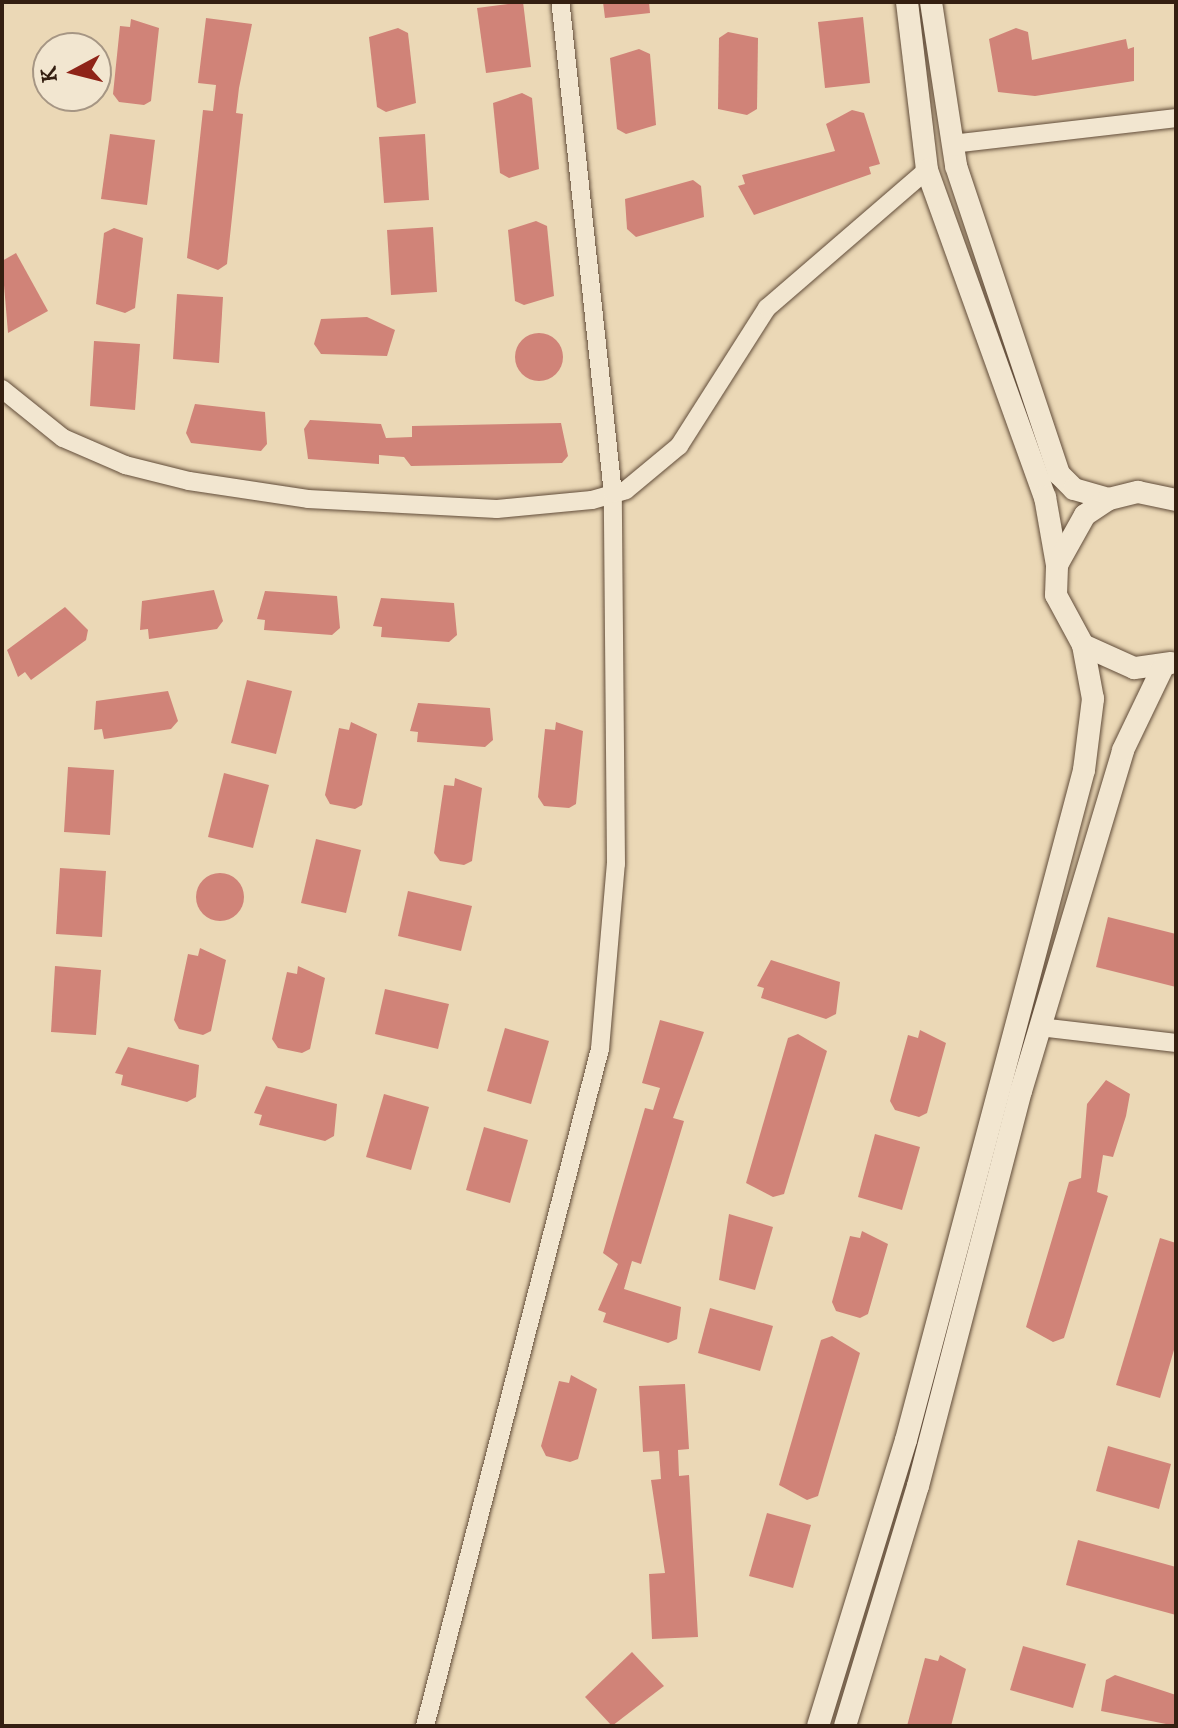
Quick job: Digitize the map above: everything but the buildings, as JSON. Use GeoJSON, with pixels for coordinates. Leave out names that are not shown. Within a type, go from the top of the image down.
{"type":"FeatureCollection","features":[{"type":"Feature","properties":{"kind":"street"},"geometry":{"type":"LineString","coordinates":[[425,1726],[600,1049],[616,864],[613,494],[560,2]]}},
{"type":"Feature","properties":{"kind":"street"},"geometry":{"type":"LineString","coordinates":[[818,1726],[906,1440],[1084,770],[1093,699],[1083,645],[1056,595],[1057,565],[1045,497],[927,170],[907,2]]}},
{"type":"Feature","properties":{"kind":"street"},"geometry":{"type":"LineString","coordinates":[[931,2],[952,144],[1059,474],[1074,489],[1109,499]]}},
{"type":"Feature","properties":{"kind":"street"},"geometry":{"type":"LineString","coordinates":[[952,144],[1176,118]]}},
{"type":"Feature","properties":{"kind":"street"},"geometry":{"type":"LineString","coordinates":[[2,389],[63,438],[125,465],[189,481],[308,499],[497,509],[613,494],[679,446],[767,308],[927,170]]}},
{"type":"Feature","properties":{"kind":"street"},"geometry":{"type":"LineString","coordinates":[[1057,565],[1085,515],[1109,499],[1138,492],[1176,500]]}},
{"type":"Feature","properties":{"kind":"street"},"geometry":{"type":"LineString","coordinates":[[845,1726],[918,1486],[1040,1027],[1123,750],[1169,664],[1107,661],[1083,645]]}},
{"type":"Feature","properties":{"kind":"street"},"geometry":{"type":"LineString","coordinates":[[1040,1027],[1176,1043]]}}]}
